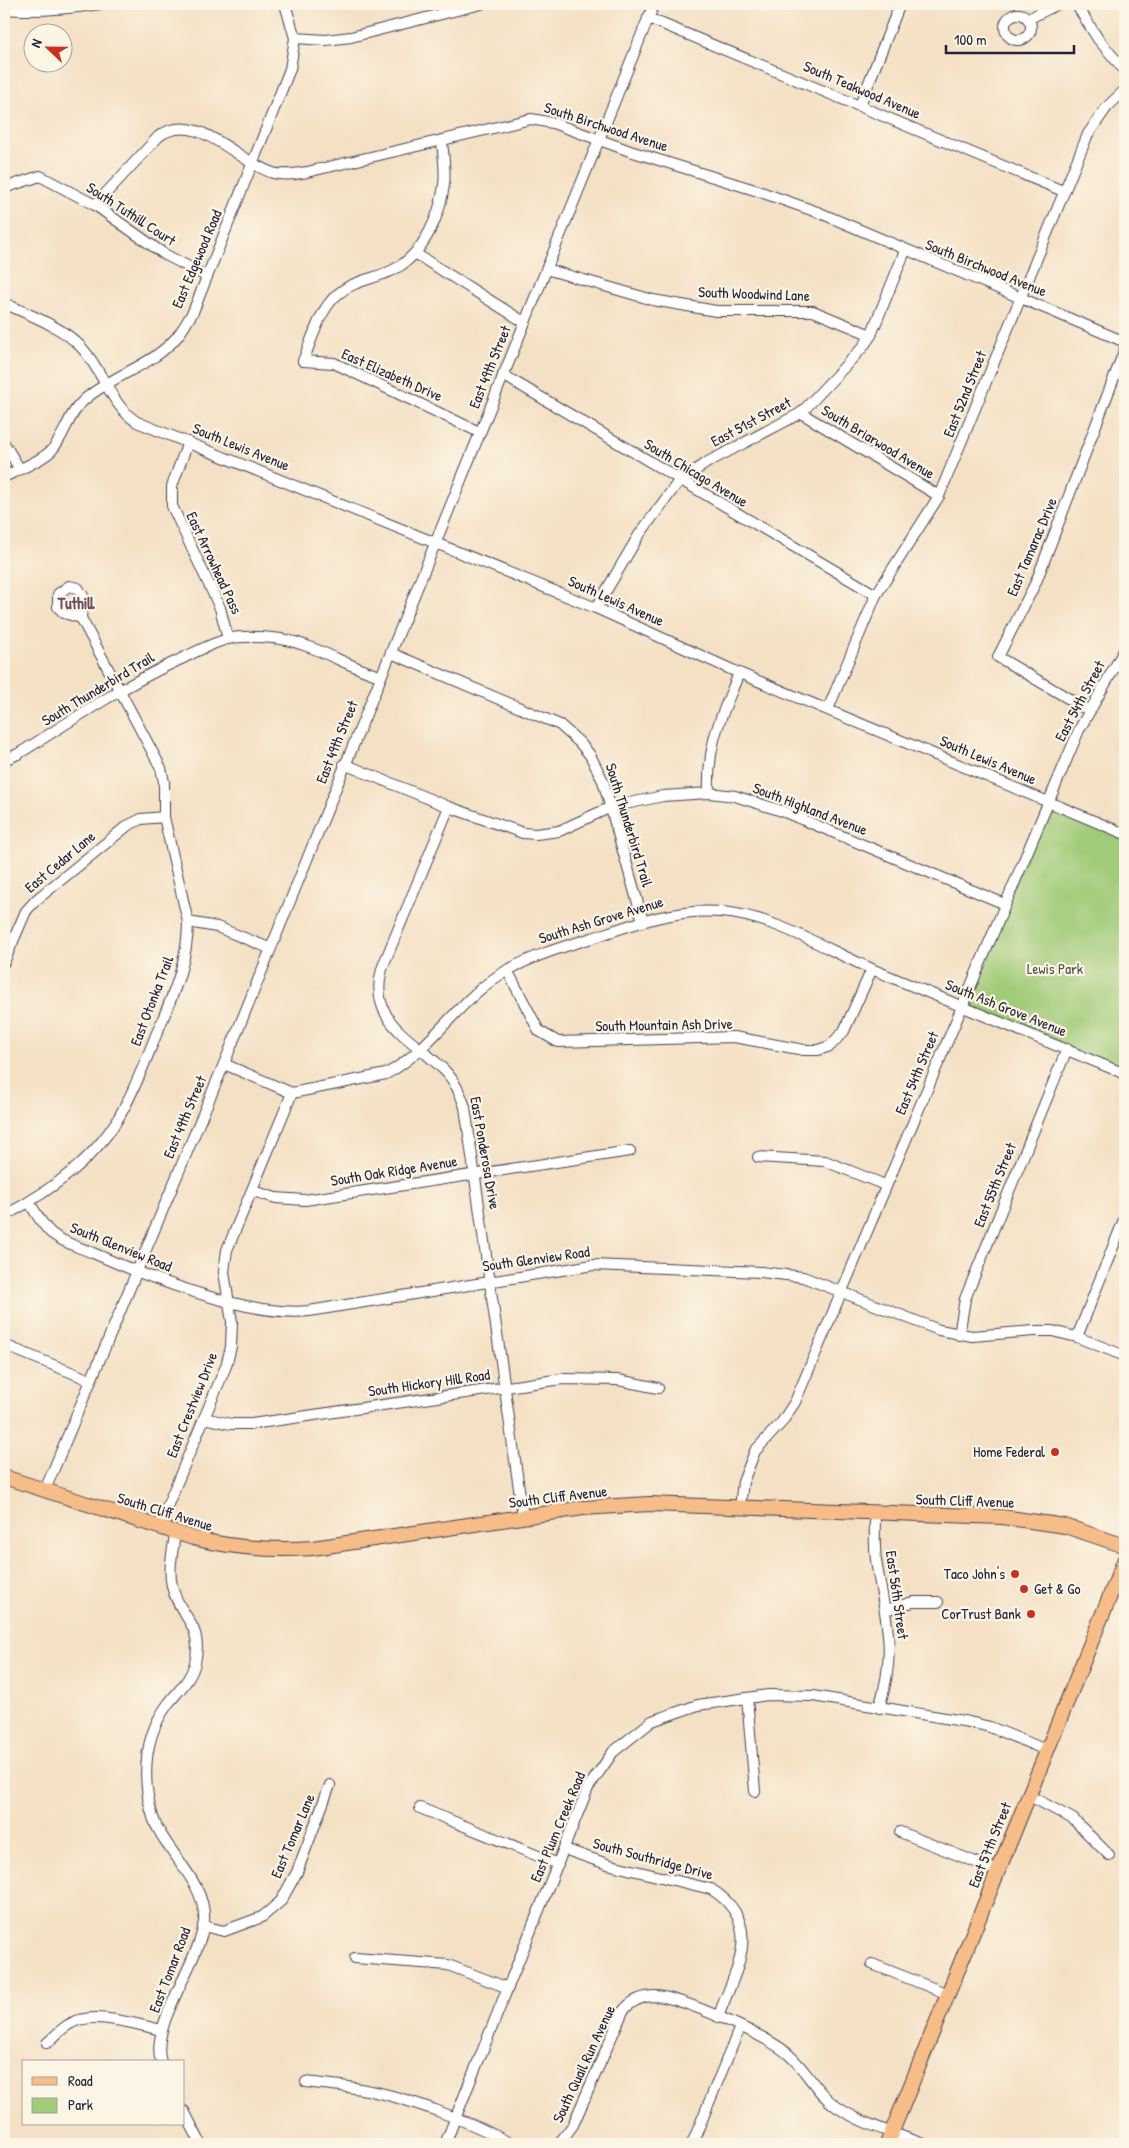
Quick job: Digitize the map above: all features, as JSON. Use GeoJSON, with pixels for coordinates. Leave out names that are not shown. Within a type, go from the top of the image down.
{"type":"FeatureCollection","features":[{"type":"Feature","properties":{"kind":"main road","name":"South Cliff Avenue"},"geometry":{"type":"LineString","coordinates":[[4,1477],[175,1534],[231,1546],[291,1550],[584,1508],[649,1504],[875,1514],[1002,1517],[1033,1520],[1078,1529],[1125,1546]]}},
{"type":"Feature","properties":{"kind":"main road","name":"East 57th Street"},"geometry":{"type":"LineString","coordinates":[[890,2138],[1125,1559]]}},
{"type":"Feature","properties":{"kind":"street"},"geometry":{"type":"LineString","coordinates":[[4,8],[25,11],[61,10],[100,4]]}},
{"type":"Feature","properties":{"kind":"street","name":"East Edgewood Road"},"geometry":{"type":"LineString","coordinates":[[4,477],[19,468],[35,462],[50,451],[74,412],[84,400],[106,384],[158,354],[177,338],[193,312],[286,80],[295,38],[285,4]]}},
{"type":"Feature","properties":{"kind":"street"},"geometry":{"type":"LineString","coordinates":[[295,38],[326,40],[351,37],[481,4]]}},
{"type":"Feature","properties":{"kind":"street","name":"East 49th Street"},"geometry":{"type":"LineString","coordinates":[[45,1490],[224,1064],[344,764],[654,4]]}},
{"type":"Feature","properties":{"kind":"street"},"geometry":{"type":"LineString","coordinates":[[860,105],[900,4]]}},
{"type":"Feature","properties":{"kind":"street"},"geometry":{"type":"LineString","coordinates":[[1028,19],[1058,4]]}},
{"type":"Feature","properties":{"kind":"street"},"geometry":{"type":"LineString","coordinates":[[1076,4],[1098,39],[1125,71]]}},
{"type":"Feature","properties":{"kind":"street","name":"South Teakwood Avenue"},"geometry":{"type":"LineString","coordinates":[[648,18],[860,105],[1063,192]]}},
{"type":"Feature","properties":{"kind":"street","name":"East 52nd Street"},"geometry":{"type":"LineString","coordinates":[[828,709],[876,595],[938,496],[1063,192],[1096,121],[1125,90]]}},
{"type":"Feature","properties":{"kind":"street","name":"South Birchwood Avenue"},"geometry":{"type":"LineString","coordinates":[[95,205],[160,136],[168,130],[178,127],[193,129],[207,135],[253,164],[274,173],[295,174],[531,119],[553,123],[598,140],[758,191],[820,214],[1125,342]]}},
{"type":"Feature","properties":{"kind":"street","name":"East Elizabeth Drive"},"geometry":{"type":"LineString","coordinates":[[442,140],[444,186],[433,222],[416,254],[393,271],[359,282],[336,295],[323,314],[303,361],[334,363],[479,432]]}},
{"type":"Feature","properties":{"kind":"street","name":"South Tuthill Court"},"geometry":{"type":"LineString","coordinates":[[4,188],[40,176],[95,205],[164,254],[206,276]]}},
{"type":"Feature","properties":{"kind":"street","name":"East 51st Street"},"geometry":{"type":"LineString","coordinates":[[596,608],[639,535],[679,480],[708,462],[802,413],[863,347],[871,335],[905,251]]}},
{"type":"Feature","properties":{"kind":"street"},"geometry":{"type":"LineString","coordinates":[[416,254],[524,322]]}},
{"type":"Feature","properties":{"kind":"street","name":"South Woodwind Lane"},"geometry":{"type":"LineString","coordinates":[[546,269],[653,300],[716,311],[813,311],[871,335]]}},
{"type":"Feature","properties":{"kind":"street","name":"South Lewis Avenue"},"geometry":{"type":"LineString","coordinates":[[4,303],[56,329],[80,345],[124,412],[131,419],[596,608],[739,673],[1125,834]]}},
{"type":"Feature","properties":{"kind":"street","name":"East Tamarac Drive"},"geometry":{"type":"LineString","coordinates":[[1088,710],[998,658],[1036,582],[1125,349]]}},
{"type":"Feature","properties":{"kind":"street","name":"South Chicago Avenue"},"geometry":{"type":"LineString","coordinates":[[503,375],[876,595]]}},
{"type":"Feature","properties":{"kind":"street","name":"South Briarwood Avenue"},"geometry":{"type":"LineString","coordinates":[[802,413],[938,496]]}},
{"type":"Feature","properties":{"kind":"street","name":"East Arrowhead Pass"},"geometry":{"type":"LineString","coordinates":[[188,442],[172,486],[172,506],[220,608],[228,639]]}},
{"type":"Feature","properties":{"kind":"street"},"geometry":{"type":"LineString","coordinates":[[4,443],[19,468]]}},
{"type":"Feature","properties":{"kind":"street","name":"East Otonka Trail"},"geometry":{"type":"LineString","coordinates":[[4,1216],[29,1202],[77,1168],[98,1146],[125,1107],[177,985],[186,956],[188,922],[164,817],[164,782],[160,768],[81,618]]}},
{"type":"Feature","properties":{"kind":"street","name":"South Thunderbird Trail"},"geometry":{"type":"LineString","coordinates":[[4,760],[18,754],[119,690],[155,671],[228,639],[260,637],[283,640],[313,648],[363,671],[380,676]]}},
{"type":"Feature","properties":{"kind":"street","name":"East 54th Street"},"geometry":{"type":"LineString","coordinates":[[740,1507],[743,1482],[748,1466],[755,1451],[782,1422],[795,1402],[885,1185],[1088,710],[1125,649]]}},
{"type":"Feature","properties":{"kind":"street","name":"South Thunderbird Trail"},"geometry":{"type":"LineString","coordinates":[[390,653],[560,726],[579,742],[590,755],[603,781],[643,921]]}},
{"type":"Feature","properties":{"kind":"street"},"geometry":{"type":"LineString","coordinates":[[709,793],[708,769],[711,744],[739,673]]}},
{"type":"Feature","properties":{"kind":"street","name":"South Highland Avenue"},"geometry":{"type":"LineString","coordinates":[[344,764],[512,831],[536,834],[566,829],[611,807],[663,796],[709,793],[760,803],[1005,904]]}},
{"type":"Feature","properties":{"kind":"street","name":"East Ponderosa Drive"},"geometry":{"type":"LineString","coordinates":[[449,807],[383,966],[379,986],[382,1005],[387,1017],[396,1029],[447,1073],[462,1097],[507,1387],[524,1517]]}},
{"type":"Feature","properties":{"kind":"street","name":"East Cedar Lane"},"geometry":{"type":"LineString","coordinates":[[4,962],[26,911],[36,900],[127,826],[141,819],[164,817]]}},
{"type":"Feature","properties":{"kind":"street","name":"South Ash Grove Avenue"},"geometry":{"type":"LineString","coordinates":[[292,1093],[386,1074],[399,1067],[419,1050],[458,1009],[507,970],[549,951],[643,921],[690,912],[739,914],[768,922],[872,969],[1125,1074]]}},
{"type":"Feature","properties":{"kind":"street"},"geometry":{"type":"LineString","coordinates":[[188,922],[217,927],[270,948]]}},
{"type":"Feature","properties":{"kind":"street","name":"South Mountain Ash Drive"},"geometry":{"type":"LineString","coordinates":[[507,970],[539,1031],[558,1042],[734,1037],[804,1050],[818,1050],[830,1046],[844,1031],[872,969]]}},
{"type":"Feature","properties":{"kind":"street","name":"East 55th Street"},"geometry":{"type":"LineString","coordinates":[[959,1335],[965,1300],[971,1284],[1067,1049]]}},
{"type":"Feature","properties":{"kind":"street"},"geometry":{"type":"LineString","coordinates":[[224,1064],[292,1093]]}},
{"type":"Feature","properties":{"kind":"street","name":"East Crestview Drive"},"geometry":{"type":"LineString","coordinates":[[158,1528],[226,1366],[233,1330],[224,1272],[227,1250],[292,1093]]}},
{"type":"Feature","properties":{"kind":"street","name":"South Oak Ridge Avenue"},"geometry":{"type":"LineString","coordinates":[[253,1191],[276,1198],[305,1200],[474,1173],[630,1152]]}},
{"type":"Feature","properties":{"kind":"street"},"geometry":{"type":"LineString","coordinates":[[758,1157],[825,1161],[885,1185]]}},
{"type":"Feature","properties":{"kind":"street","name":"South Glenview Road"},"geometry":{"type":"LineString","coordinates":[[29,1202],[44,1226],[60,1239],[135,1272],[230,1302],[271,1311],[298,1312],[594,1265],[761,1272],[802,1277],[939,1330],[959,1335],[972,1336],[1052,1331],[1077,1337],[1125,1356]]}},
{"type":"Feature","properties":{"kind":"street"},"geometry":{"type":"LineString","coordinates":[[1077,1337],[1125,1217]]}},
{"type":"Feature","properties":{"kind":"street"},"geometry":{"type":"LineString","coordinates":[[4,1345],[90,1380]]}},
{"type":"Feature","properties":{"kind":"street","name":"South Hickory Hill Road"},"geometry":{"type":"LineString","coordinates":[[204,1418],[231,1424],[252,1424],[562,1379],[618,1380],[658,1388]]}},
{"type":"Feature","properties":{"kind":"street","name":"East 56th Street"},"geometry":{"type":"LineString","coordinates":[[875,1514],[876,1560],[890,1635],[888,1680],[879,1708]]}},
{"type":"Feature","properties":{"kind":"street","name":"East Tomar Road"},"geometry":{"type":"LineString","coordinates":[[160,2060],[158,2054],[162,2030],[203,1926],[204,1911],[198,1891],[157,1828],[148,1799],[145,1770],[151,1732],[168,1704],[185,1684],[195,1664],[197,1640],[194,1625],[179,1604],[172,1587],[170,1574],[175,1534]]}},
{"type":"Feature","properties":{"kind":"street"},"geometry":{"type":"LineString","coordinates":[[885,1610],[913,1602],[938,1602]]}},
{"type":"Feature","properties":{"kind":"street","name":"East Plum Creek Road"},"geometry":{"type":"LineString","coordinates":[[445,2144],[591,1781],[604,1762],[623,1743],[652,1722],[682,1709],[747,1698],[768,1695],[813,1696],[979,1724],[1046,1750]]}},
{"type":"Feature","properties":{"kind":"street"},"geometry":{"type":"LineString","coordinates":[[747,1698],[755,1790]]}},
{"type":"Feature","properties":{"kind":"street","name":"East Tomar Lane"},"geometry":{"type":"LineString","coordinates":[[203,1926],[224,1931],[262,1917],[281,1901],[297,1872],[330,1786]]}},
{"type":"Feature","properties":{"kind":"street"},"geometry":{"type":"LineString","coordinates":[[1028,1796],[1073,1820],[1109,1856]]}},
{"type":"Feature","properties":{"kind":"street"},"geometry":{"type":"LineString","coordinates":[[420,1808],[558,1864]]}},
{"type":"Feature","properties":{"kind":"street"},"geometry":{"type":"LineString","coordinates":[[900,1832],[998,1871]]}},
{"type":"Feature","properties":{"kind":"street","name":"South Southridge Drive"},"geometry":{"type":"LineString","coordinates":[[564,1849],[607,1864],[712,1889],[726,1898],[736,1912],[742,1927],[744,1945],[718,2016]]}},
{"type":"Feature","properties":{"kind":"street"},"geometry":{"type":"LineString","coordinates":[[356,1958],[448,1965],[508,1988]]}},
{"type":"Feature","properties":{"kind":"street"},"geometry":{"type":"LineString","coordinates":[[872,1964],[948,1994]]}},
{"type":"Feature","properties":{"kind":"street","name":"South Quail Run Avenue"},"geometry":{"type":"LineString","coordinates":[[559,2144],[573,2125],[615,2026],[627,2006],[638,2000],[658,1996],[718,2016],[772,2041],[788,2054],[834,2106],[890,2138],[924,2144]]}},
{"type":"Feature","properties":{"kind":"street"},"geometry":{"type":"LineString","coordinates":[[47,2043],[69,2024],[88,2019],[106,2018],[162,2030]]}},
{"type":"Feature","properties":{"kind":"street"},"geometry":{"type":"LineString","coordinates":[[692,2144],[740,2027]]}},
{"type":"Feature","properties":{"kind":"street"},"geometry":{"type":"LineString","coordinates":[[306,2082],[372,2091],[455,2119],[511,2144]]}},
{"type":"Feature","properties":{"kind":"street"},"geometry":{"type":"LineString","coordinates":[[185,2113],[201,2144]]}},
{"type":"Feature","properties":{"kind":"green space","name":"Lewis Park"},"geometry":{"type":"Polygon","coordinates":[[[1049,802],[1125,834],[1125,1068],[1123,1073],[962,1007],[1049,802]]]}},
{"type":"Feature","properties":{"kind":"place","name":"Home Federal"},"geometry":{"type":"Point","coordinates":[1055,1452]}},
{"type":"Feature","properties":{"kind":"place","name":"Taco John's"},"geometry":{"type":"Point","coordinates":[1015,1574]}},
{"type":"Feature","properties":{"kind":"place","name":"Get & Go"},"geometry":{"type":"Point","coordinates":[1024,1589]}},
{"type":"Feature","properties":{"kind":"place","name":"CorTrust Bank"},"geometry":{"type":"Point","coordinates":[1031,1614]}},
{"type":"Feature","properties":{"kind":"district","name":"Tuthill"},"geometry":{"type":"Point","coordinates":[76,603]}}]}
